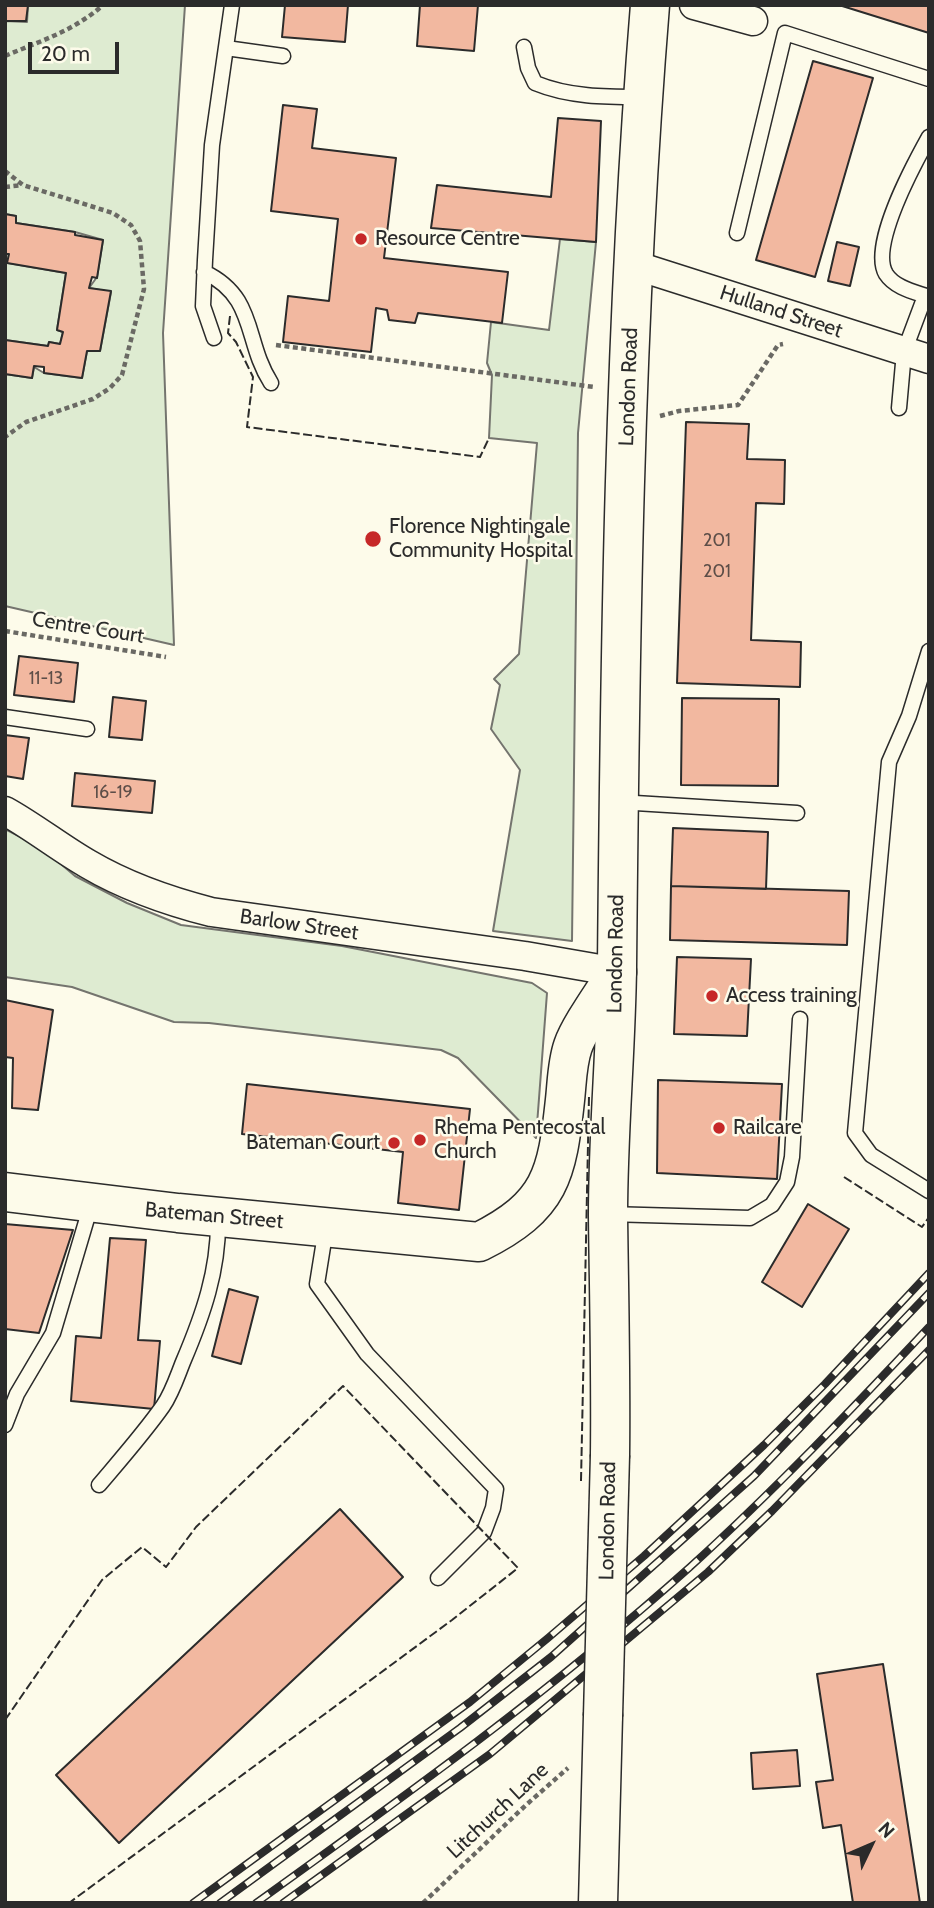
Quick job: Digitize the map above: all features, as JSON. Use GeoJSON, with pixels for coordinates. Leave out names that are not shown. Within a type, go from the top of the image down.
{"type":"FeatureCollection","features":[{"type":"Feature","properties":{"kind":"main road","name":"London Road"},"geometry":{"type":"LineString","coordinates":[[598,1891],[610,1455],[608,1214],[617,972],[617,802],[634,265],[642,97],[650,5]]}},
{"type":"Feature","properties":{"kind":"main road","name":"Bateman Street"},"geometry":{"type":"LineString","coordinates":[[5,1192],[91,1204],[479,1242],[528,1211],[552,1177],[558,1153],[573,1045],[617,972]]}},
{"type":"Feature","properties":{"kind":"street"},"geometry":{"type":"LineString","coordinates":[[694,5],[753,21]]}},
{"type":"Feature","properties":{"kind":"street","name":"Hulland Street"},"geometry":{"type":"LineString","coordinates":[[634,265],[916,355]]}},
{"type":"Feature","properties":{"kind":"street","name":"Barlow Street"},"geometry":{"type":"LineString","coordinates":[[5,811],[88,864],[122,882],[172,902],[211,912],[525,956],[617,972]]}},
{"type":"Feature","properties":{"kind":"lane"},"geometry":{"type":"LineString","coordinates":[[214,338],[203,306],[204,272],[212,145],[232,5]]}},
{"type":"Feature","properties":{"kind":"lane"},"geometry":{"type":"LineString","coordinates":[[737,233],[785,33],[929,79]]}},
{"type":"Feature","properties":{"kind":"lane"},"geometry":{"type":"LineString","coordinates":[[524,47],[528,68],[535,83],[553,91],[579,95],[642,97]]}},
{"type":"Feature","properties":{"kind":"lane"},"geometry":{"type":"LineString","coordinates":[[226,48],[283,56]]}},
{"type":"Feature","properties":{"kind":"lane"},"geometry":{"type":"LineString","coordinates":[[899,408],[916,355],[927,296],[908,291],[886,274],[881,253],[902,186],[929,137]]}},
{"type":"Feature","properties":{"kind":"lane"},"geometry":{"type":"LineString","coordinates":[[204,272],[219,278],[232,290],[244,309],[264,373],[271,383]]}},
{"type":"Feature","properties":{"kind":"lane"},"geometry":{"type":"LineString","coordinates":[[929,651],[909,716],[889,762],[855,1133],[871,1155],[929,1191]]}},
{"type":"Feature","properties":{"kind":"lane"},"geometry":{"type":"LineString","coordinates":[[5,717],[86,729]]}},
{"type":"Feature","properties":{"kind":"lane"},"geometry":{"type":"LineString","coordinates":[[617,802],[797,813]]}},
{"type":"Feature","properties":{"kind":"lane"},"geometry":{"type":"LineString","coordinates":[[608,1214],[750,1218],[772,1205],[787,1182],[792,1157],[800,1019]]}},
{"type":"Feature","properties":{"kind":"lane"},"geometry":{"type":"LineString","coordinates":[[5,1425],[17,1394],[53,1333],[91,1204]]}},
{"type":"Feature","properties":{"kind":"lane"},"geometry":{"type":"LineString","coordinates":[[99,1485],[164,1404],[177,1377],[211,1285],[219,1248],[218,1217]]}},
{"type":"Feature","properties":{"kind":"lane"},"geometry":{"type":"LineString","coordinates":[[326,1227],[317,1284],[367,1354],[496,1489],[493,1508],[484,1532],[438,1578]]}},
{"type":"Feature","properties":{"kind":"path"},"geometry":{"type":"LineString","coordinates":[[5,56],[53,38],[77,25],[103,5]]}},
{"type":"Feature","properties":{"kind":"path"},"geometry":{"type":"LineString","coordinates":[[5,171],[23,185],[113,213],[131,225],[140,241],[144,289],[122,375],[103,394],[26,422],[5,437]]}},
{"type":"Feature","properties":{"kind":"path"},"geometry":{"type":"LineString","coordinates":[[5,187],[23,185]]}},
{"type":"Feature","properties":{"kind":"path"},"geometry":{"type":"LineString","coordinates":[[254,342],[629,402],[661,416],[679,411],[738,405],[778,345],[792,342]]}},
{"type":"Feature","properties":{"kind":"path","name":"Centre Court"},"geometry":{"type":"LineString","coordinates":[[5,631],[166,657]]}},
{"type":"Feature","properties":{"kind":"path","name":"Litchurch Lane"},"geometry":{"type":"LineString","coordinates":[[423,1903],[571,1766],[602,1762]]}},
{"type":"Feature","properties":{"kind":"green space"},"geometry":{"type":"Polygon","coordinates":[[[28,5],[185,5],[163,333],[174,645],[5,606],[5,374],[32,378],[34,367],[44,373],[82,378],[87,351],[100,351],[111,292],[89,288],[97,277],[103,240],[75,232],[16,223],[16,216],[5,214],[5,21],[27,22],[28,5]]]}},
{"type":"Feature","properties":{"kind":"green space"},"geometry":{"type":"Polygon","coordinates":[[[560,239],[596,242],[578,433],[572,941],[493,931],[520,770],[491,729],[500,685],[494,679],[519,654],[537,443],[489,438],[492,375],[487,363],[491,322],[549,330],[560,239]]]}},
{"type":"Feature","properties":{"kind":"green space"},"geometry":{"type":"Polygon","coordinates":[[[5,254],[9,254],[8,263],[66,273],[57,330],[63,332],[60,344],[49,342],[48,346],[5,340],[5,254]]]}},
{"type":"Feature","properties":{"kind":"green space"},"geometry":{"type":"Polygon","coordinates":[[[5,829],[42,848],[75,876],[127,903],[181,925],[342,946],[532,983],[547,993],[536,1138],[458,1058],[441,1050],[209,1023],[174,1022],[72,987],[5,977],[5,829]]]}},
{"type":"Feature","properties":{"kind":"building"},"geometry":{"type":"Polygon","coordinates":[[[5,5],[28,5],[26,21],[5,21],[5,5]]]}},
{"type":"Feature","properties":{"kind":"building"},"geometry":{"type":"Polygon","coordinates":[[[285,5],[348,5],[345,42],[282,37],[285,5]]]}},
{"type":"Feature","properties":{"kind":"building"},"geometry":{"type":"Polygon","coordinates":[[[420,5],[478,5],[474,51],[417,46],[420,5]]]}},
{"type":"Feature","properties":{"kind":"building"},"geometry":{"type":"Polygon","coordinates":[[[839,5],[929,5],[929,33],[839,5]]]}},
{"type":"Feature","properties":{"kind":"building"},"geometry":{"type":"Polygon","coordinates":[[[813,61],[873,78],[815,277],[756,260],[813,61]]]}},
{"type":"Feature","properties":{"kind":"building","name":"Resource Centre"},"geometry":{"type":"Polygon","coordinates":[[[283,105],[317,109],[312,148],[396,158],[384,258],[508,272],[502,323],[418,313],[415,323],[389,320],[387,310],[376,308],[371,352],[283,342],[288,296],[329,301],[338,219],[271,211],[283,105]]]}},
{"type":"Feature","properties":{"kind":"building"},"geometry":{"type":"Polygon","coordinates":[[[558,118],[601,121],[596,242],[431,228],[437,185],[551,197],[558,118]]]}},
{"type":"Feature","properties":{"kind":"building"},"geometry":{"type":"Polygon","coordinates":[[[5,214],[16,216],[16,223],[75,232],[75,235],[103,240],[97,278],[92,277],[89,288],[111,291],[100,351],[87,351],[82,378],[44,373],[44,367],[34,366],[32,378],[5,374],[5,340],[48,346],[49,342],[60,344],[63,332],[57,330],[66,273],[7,263],[9,254],[5,254],[5,214]]]}},
{"type":"Feature","properties":{"kind":"building"},"geometry":{"type":"Polygon","coordinates":[[[837,242],[859,247],[850,286],[828,281],[837,242]]]}},
{"type":"Feature","properties":{"kind":"building"},"geometry":{"type":"Polygon","coordinates":[[[686,422],[749,424],[747,459],[785,460],[784,504],[756,503],[751,640],[801,642],[800,687],[677,683],[686,422]]]}},
{"type":"Feature","properties":{"kind":"building"},"geometry":{"type":"Polygon","coordinates":[[[19,656],[78,663],[74,702],[14,695],[19,656]]]}},
{"type":"Feature","properties":{"kind":"building"},"geometry":{"type":"Polygon","coordinates":[[[113,697],[146,701],[142,740],[109,737],[113,697]]]}},
{"type":"Feature","properties":{"kind":"building"},"geometry":{"type":"Polygon","coordinates":[[[682,698],[779,699],[778,786],[681,785],[682,698]]]}},
{"type":"Feature","properties":{"kind":"building"},"geometry":{"type":"Polygon","coordinates":[[[5,735],[29,738],[23,779],[5,776],[5,735]]]}},
{"type":"Feature","properties":{"kind":"building"},"geometry":{"type":"Polygon","coordinates":[[[75,773],[155,781],[152,813],[72,806],[75,773]]]}},
{"type":"Feature","properties":{"kind":"building"},"geometry":{"type":"Polygon","coordinates":[[[673,828],[768,832],[766,889],[671,886],[673,828]]]}},
{"type":"Feature","properties":{"kind":"building"},"geometry":{"type":"Polygon","coordinates":[[[671,886],[849,891],[847,945],[670,940],[671,886]]]}},
{"type":"Feature","properties":{"kind":"building","name":"Access training"},"geometry":{"type":"Polygon","coordinates":[[[677,957],[751,959],[747,1036],[674,1034],[677,957]]]}},
{"type":"Feature","properties":{"kind":"building"},"geometry":{"type":"Polygon","coordinates":[[[5,1000],[53,1010],[38,1110],[12,1108],[13,1058],[5,1057],[5,1000]]]}},
{"type":"Feature","properties":{"kind":"building","name":"Railcare"},"geometry":{"type":"Polygon","coordinates":[[[658,1080],[782,1084],[777,1179],[657,1173],[658,1080]]]}},
{"type":"Feature","properties":{"kind":"building","name":"Bateman Court"},"geometry":{"type":"Polygon","coordinates":[[[247,1084],[470,1109],[459,1210],[398,1203],[403,1152],[242,1134],[247,1084]]]}},
{"type":"Feature","properties":{"kind":"building"},"geometry":{"type":"Polygon","coordinates":[[[808,1204],[849,1229],[802,1307],[762,1282],[808,1204]]]}},
{"type":"Feature","properties":{"kind":"building"},"geometry":{"type":"Polygon","coordinates":[[[5,1224],[73,1230],[39,1333],[5,1329],[5,1224]]]}},
{"type":"Feature","properties":{"kind":"building"},"geometry":{"type":"Polygon","coordinates":[[[110,1238],[146,1240],[138,1340],[160,1341],[154,1409],[71,1401],[76,1336],[101,1338],[110,1238]]]}},
{"type":"Feature","properties":{"kind":"building"},"geometry":{"type":"Polygon","coordinates":[[[229,1289],[258,1297],[241,1364],[212,1356],[229,1289]]]}},
{"type":"Feature","properties":{"kind":"building"},"geometry":{"type":"Polygon","coordinates":[[[340,1509],[403,1577],[119,1843],[56,1775],[340,1509]]]}},
{"type":"Feature","properties":{"kind":"building"},"geometry":{"type":"Polygon","coordinates":[[[883,1664],[920,1903],[853,1903],[841,1825],[823,1828],[816,1782],[833,1780],[817,1674],[883,1664]]]}},
{"type":"Feature","properties":{"kind":"building"},"geometry":{"type":"Polygon","coordinates":[[[797,1750],[800,1786],[753,1789],[751,1753],[797,1750]]]}},
{"type":"Feature","properties":{"kind":"railway"},"geometry":{"type":"LineString","coordinates":[[193,1903],[470,1702],[644,1556],[764,1445],[929,1273]]}},
{"type":"Feature","properties":{"kind":"railway"},"geometry":{"type":"LineString","coordinates":[[220,1903],[460,1728],[551,1657],[754,1476],[929,1293]]}},
{"type":"Feature","properties":{"kind":"railway"},"geometry":{"type":"LineString","coordinates":[[256,1903],[478,1741],[638,1612],[690,1567],[782,1479],[929,1327]]}},
{"type":"Feature","properties":{"kind":"railway"},"geometry":{"type":"LineString","coordinates":[[283,1903],[490,1754],[708,1572],[772,1511],[929,1350]]}},
{"type":"Feature","properties":{"kind":"fence"},"geometry":{"type":"LineString","coordinates":[[230,316],[228,333],[236,342],[253,377],[247,427],[480,457],[489,438]]}},
{"type":"Feature","properties":{"kind":"fence"},"geometry":{"type":"LineString","coordinates":[[581,1481],[589,1096]]}},
{"type":"Feature","properties":{"kind":"fence"},"geometry":{"type":"LineString","coordinates":[[844,1177],[922,1227],[929,1217]]}},
{"type":"Feature","properties":{"kind":"fence"},"geometry":{"type":"LineString","coordinates":[[5,1720],[102,1580],[142,1547],[166,1567],[196,1527],[343,1386],[518,1568],[452,1620],[69,1903]]}},
{"type":"Feature","properties":{"kind":"place","name":"Resource Centre"},"geometry":{"type":"Point","coordinates":[361,239]}},
{"type":"Feature","properties":{"kind":"place","name":"Florence Nightingale Community Hospital"},"geometry":{"type":"Point","coordinates":[373,539]}},
{"type":"Feature","properties":{"kind":"place","name":"Access training"},"geometry":{"type":"Point","coordinates":[712,996]}},
{"type":"Feature","properties":{"kind":"place","name":"Railcare"},"geometry":{"type":"Point","coordinates":[719,1128]}},
{"type":"Feature","properties":{"kind":"place","name":"Rhema Pentecostal Church"},"geometry":{"type":"Point","coordinates":[420,1140]}},
{"type":"Feature","properties":{"kind":"place","name":"Bateman Court"},"geometry":{"type":"Point","coordinates":[394,1143]}}]}
